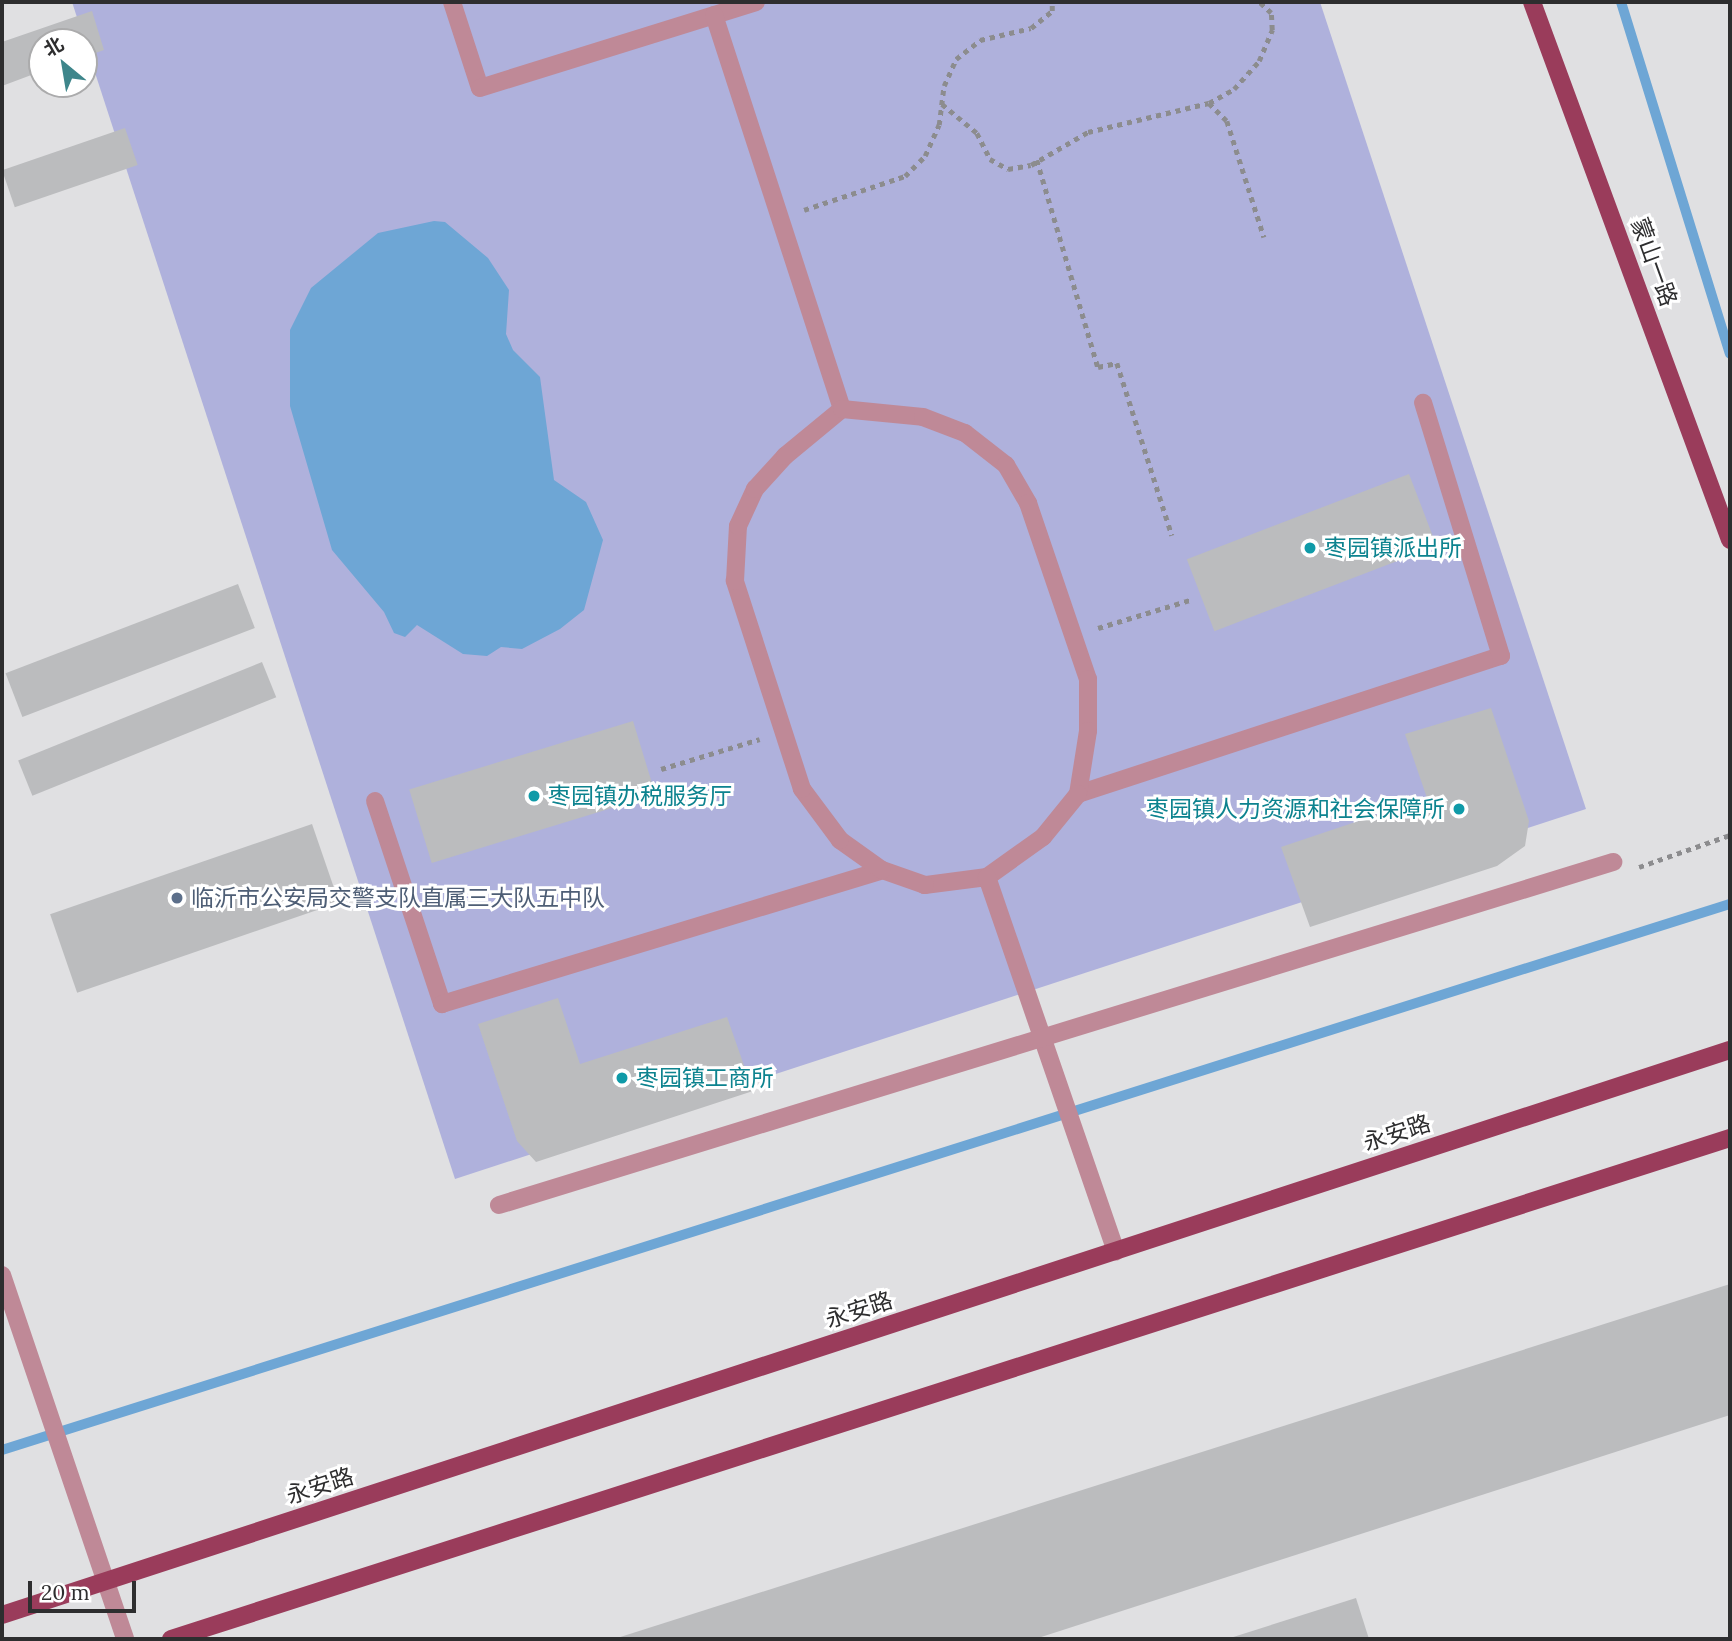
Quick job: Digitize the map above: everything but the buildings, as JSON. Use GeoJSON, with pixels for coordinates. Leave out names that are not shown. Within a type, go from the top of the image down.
{"type":"FeatureCollection","features":[{"type":"Feature","properties":{"kind":"main road","name":"蒙山一路"},"geometry":{"type":"LineString","coordinates":[[1532,2],[1728,530]]}},
{"type":"Feature","properties":{"kind":"main road","name":"永安路"},"geometry":{"type":"LineString","coordinates":[[2,1615],[1730,1050]]}},
{"type":"Feature","properties":{"kind":"main road"},"geometry":{"type":"LineString","coordinates":[[171,1639],[1730,1138]]}},
{"type":"Feature","properties":{"kind":"street"},"geometry":{"type":"LineString","coordinates":[[452,2],[481,88],[756,2]]}},
{"type":"Feature","properties":{"kind":"street"},"geometry":{"type":"LineString","coordinates":[[715,15],[842,409]]}},
{"type":"Feature","properties":{"kind":"street"},"geometry":{"type":"LineString","coordinates":[[1078,794],[1501,656],[1423,403]]}},
{"type":"Feature","properties":{"kind":"street"},"geometry":{"type":"LineString","coordinates":[[842,409],[923,418],[965,433],[1006,465],[1028,503],[1073,635],[1088,679],[1088,731],[1078,794],[1043,837],[987,877],[925,885],[882,870],[840,840],[802,789],[735,581],[738,526],[762,481],[785,456],[842,409]]}},
{"type":"Feature","properties":{"kind":"street"},"geometry":{"type":"LineString","coordinates":[[375,801],[442,1004],[882,870]]}},
{"type":"Feature","properties":{"kind":"street"},"geometry":{"type":"LineString","coordinates":[[499,1205],[1613,862]]}},
{"type":"Feature","properties":{"kind":"street"},"geometry":{"type":"LineString","coordinates":[[987,877],[1116,1251]]}},
{"type":"Feature","properties":{"kind":"street"},"geometry":{"type":"LineString","coordinates":[[2,1275],[125,1639]]}},
{"type":"Feature","properties":{"kind":"path"},"geometry":{"type":"LineString","coordinates":[[779,217],[905,176],[925,156],[939,125],[942,104],[956,60],[979,40],[1031,28],[1052,10],[1052,2]]}},
{"type":"Feature","properties":{"kind":"path"},"geometry":{"type":"LineString","coordinates":[[942,104],[977,133],[990,159],[1008,169],[1037,160],[1088,132],[1209,103],[1234,89],[1259,61],[1272,30],[1271,13],[1259,2]]}},
{"type":"Feature","properties":{"kind":"path"},"geometry":{"type":"LineString","coordinates":[[1209,103],[1227,121],[1264,236]]}},
{"type":"Feature","properties":{"kind":"path"},"geometry":{"type":"LineString","coordinates":[[1037,160],[1098,367],[1117,363],[1172,535]]}},
{"type":"Feature","properties":{"kind":"path"},"geometry":{"type":"LineString","coordinates":[[1073,635],[1194,599]]}},
{"type":"Feature","properties":{"kind":"path"},"geometry":{"type":"LineString","coordinates":[[661,769],[784,731]]}},
{"type":"Feature","properties":{"kind":"path"},"geometry":{"type":"LineString","coordinates":[[1613,862],[1631,870],[1730,835]]}},
{"type":"Feature","properties":{"kind":"shaded area"},"geometry":{"type":"Polygon","coordinates":[[[72,2],[1320,2],[1586,809],[455,1179],[98,82],[98,28],[80,28],[72,2]]]}},
{"type":"Feature","properties":{"kind":"shaded area"},"geometry":{"type":"Polygon","coordinates":[[[434,221],[445,222],[488,258],[509,290],[506,334],[513,350],[540,377],[554,480],[586,502],[603,540],[584,610],[560,629],[522,649],[501,647],[487,656],[463,654],[417,625],[405,637],[394,633],[384,612],[332,550],[290,406],[290,330],[311,288],[378,233],[434,221]]]}},
{"type":"Feature","properties":{"kind":"waterway"},"geometry":{"type":"LineString","coordinates":[[1621,2],[1730,354]]}},
{"type":"Feature","properties":{"kind":"waterway"},"geometry":{"type":"LineString","coordinates":[[2,1450],[1730,904]]}},
{"type":"Feature","properties":{"kind":"place","name":"枣园镇派出所"},"geometry":{"type":"Point","coordinates":[1310,548]}},
{"type":"Feature","properties":{"kind":"place","name":"枣园镇办税服务厅"},"geometry":{"type":"Point","coordinates":[534,796]}},
{"type":"Feature","properties":{"kind":"place","name":"枣园镇人力资源和社会保障所"},"geometry":{"type":"Point","coordinates":[1459,809]}},
{"type":"Feature","properties":{"kind":"place","name":"临沂市公安局交警支队直属三大队五中队"},"geometry":{"type":"Point","coordinates":[177,898]}},
{"type":"Feature","properties":{"kind":"place","name":"枣园镇工商所"},"geometry":{"type":"Point","coordinates":[622,1078]}}]}
